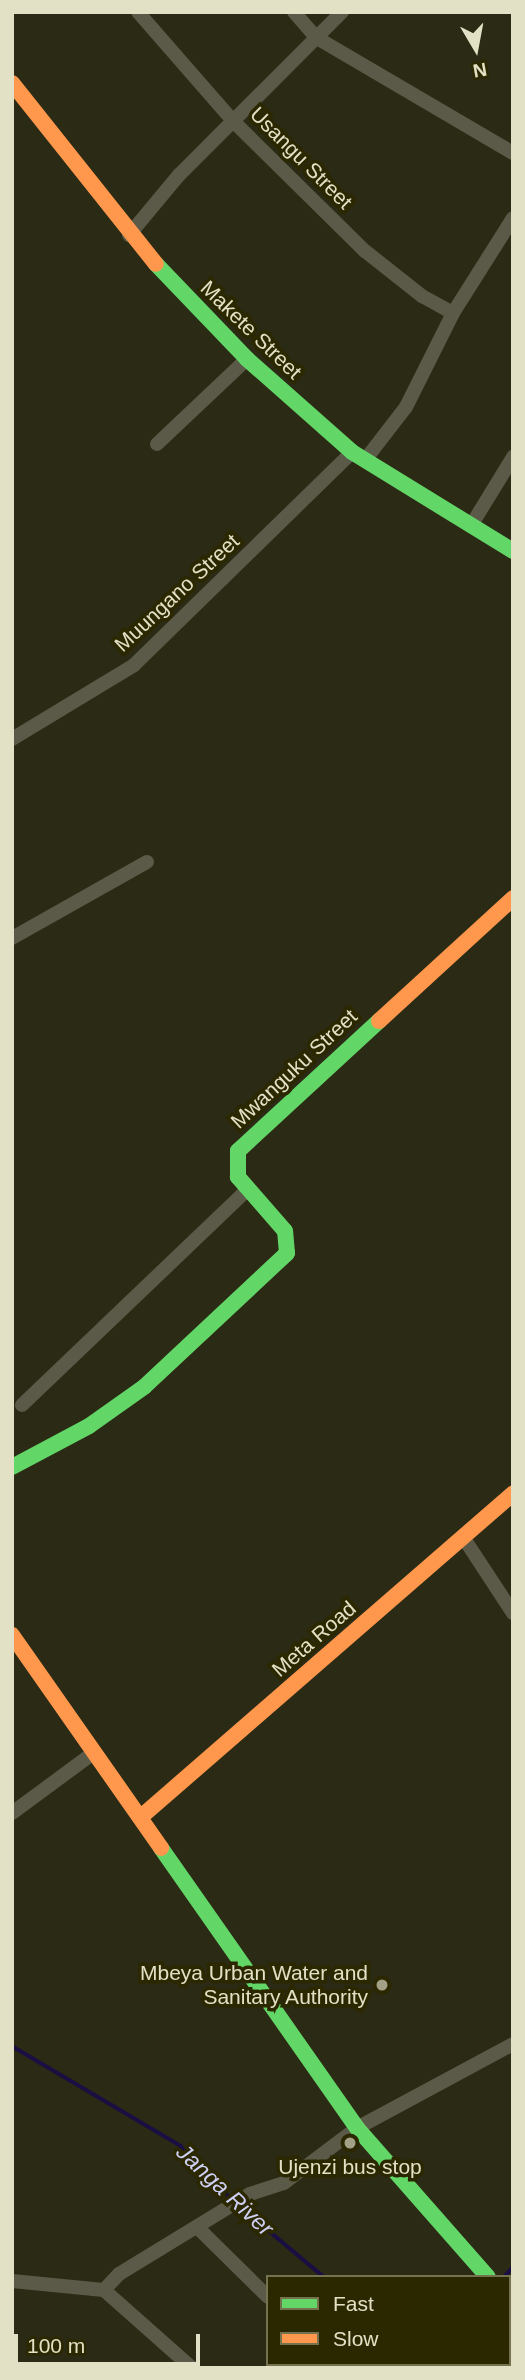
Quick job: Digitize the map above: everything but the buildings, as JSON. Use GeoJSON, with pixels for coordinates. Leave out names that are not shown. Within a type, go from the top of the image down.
{"type":"FeatureCollection","features":[{"type":"Feature","properties":{"kind":"main road","name":"Makete Street"},"geometry":{"type":"LineString","coordinates":[[12,83],[129,235],[247,359],[358,456],[513,551]]}},
{"type":"Feature","properties":{"kind":"main road","name":"Mwanguku Street"},"geometry":{"type":"LineString","coordinates":[[12,1467],[89,1426],[144,1387],[287,1254],[285,1231],[238,1177],[237,1151],[513,898]]}},
{"type":"Feature","properties":{"kind":"main road","name":"Meta Road"},"geometry":{"type":"LineString","coordinates":[[142,1816],[513,1493]]}},
{"type":"Feature","properties":{"kind":"main road"},"geometry":{"type":"LineString","coordinates":[[12,1635],[92,1754],[142,1816],[357,2128],[486,2275]]}},
{"type":"Feature","properties":{"kind":"street","name":"Usangu Street"},"geometry":{"type":"LineString","coordinates":[[138,12],[234,122],[365,251],[422,296],[453,313]]}},
{"type":"Feature","properties":{"kind":"street"},"geometry":{"type":"LineString","coordinates":[[294,12],[317,38],[513,153]]}},
{"type":"Feature","properties":{"kind":"street"},"geometry":{"type":"LineString","coordinates":[[129,235],[179,176],[342,12]]}},
{"type":"Feature","properties":{"kind":"street","name":"Muungano Street"},"geometry":{"type":"LineString","coordinates":[[12,739],[134,665],[358,456],[406,407],[453,313],[513,218]]}},
{"type":"Feature","properties":{"kind":"street"},"geometry":{"type":"LineString","coordinates":[[157,444],[247,359]]}},
{"type":"Feature","properties":{"kind":"street"},"geometry":{"type":"LineString","coordinates":[[472,524],[513,457]]}},
{"type":"Feature","properties":{"kind":"street"},"geometry":{"type":"LineString","coordinates":[[12,938],[147,862]]}},
{"type":"Feature","properties":{"kind":"street"},"geometry":{"type":"LineString","coordinates":[[22,1405],[248,1189]]}},
{"type":"Feature","properties":{"kind":"street"},"geometry":{"type":"LineString","coordinates":[[463,1537],[513,1613]]}},
{"type":"Feature","properties":{"kind":"street"},"geometry":{"type":"LineString","coordinates":[[12,1813],[92,1754]]}},
{"type":"Feature","properties":{"kind":"street"},"geometry":{"type":"LineString","coordinates":[[104,2290],[119,2274],[250,2194],[284,2183],[357,2128],[513,2044]]}},
{"type":"Feature","properties":{"kind":"street"},"geometry":{"type":"LineString","coordinates":[[198,2228],[266,2295]]}},
{"type":"Feature","properties":{"kind":"street"},"geometry":{"type":"LineString","coordinates":[[12,2281],[104,2290],[192,2368]]}},
{"type":"Feature","properties":{"kind":"waterway","name":"Janga River"},"geometry":{"type":"LineString","coordinates":[[12,2046],[181,2146],[232,2200]]}},
{"type":"Feature","properties":{"kind":"waterway","name":"Janga River"},"geometry":{"type":"LineString","coordinates":[[238,2205],[322,2275]]}},
{"type":"Feature","properties":{"kind":"waterway"},"geometry":{"type":"LineString","coordinates":[[506,2275],[513,2267]]}},
{"type":"Feature","properties":{"kind":"waterway","name":"Janga River"},"geometry":{"type":"LineString","coordinates":[[432,2366],[437,2368]]}},
{"type":"Feature","properties":{"kind":"traffic: fast"},"geometry":{"type":"LineString","coordinates":[[156,264],[247,359],[352,452],[513,551]]}},
{"type":"Feature","properties":{"kind":"traffic: fast"},"geometry":{"type":"LineString","coordinates":[[12,1467],[89,1426],[144,1387],[287,1253],[285,1231],[238,1177],[238,1151],[379,1021]]}},
{"type":"Feature","properties":{"kind":"traffic: fast"},"geometry":{"type":"LineString","coordinates":[[161,1848],[357,2128],[486,2275]]}},
{"type":"Feature","properties":{"kind":"traffic: slow"},"geometry":{"type":"LineString","coordinates":[[12,83],[156,264]]}},
{"type":"Feature","properties":{"kind":"traffic: slow"},"geometry":{"type":"LineString","coordinates":[[379,1021],[513,898]]}},
{"type":"Feature","properties":{"kind":"traffic: slow"},"geometry":{"type":"LineString","coordinates":[[142,1816],[513,1493]]}},
{"type":"Feature","properties":{"kind":"traffic: slow"},"geometry":{"type":"LineString","coordinates":[[12,1635],[161,1848]]}},
{"type":"Feature","properties":{"kind":"place","name":"Mbeya Urban Water and Sanitary Authority"},"geometry":{"type":"Point","coordinates":[382,1985]}},
{"type":"Feature","properties":{"kind":"place","name":"Ujenzi bus stop"},"geometry":{"type":"Point","coordinates":[350,2143]}}]}
